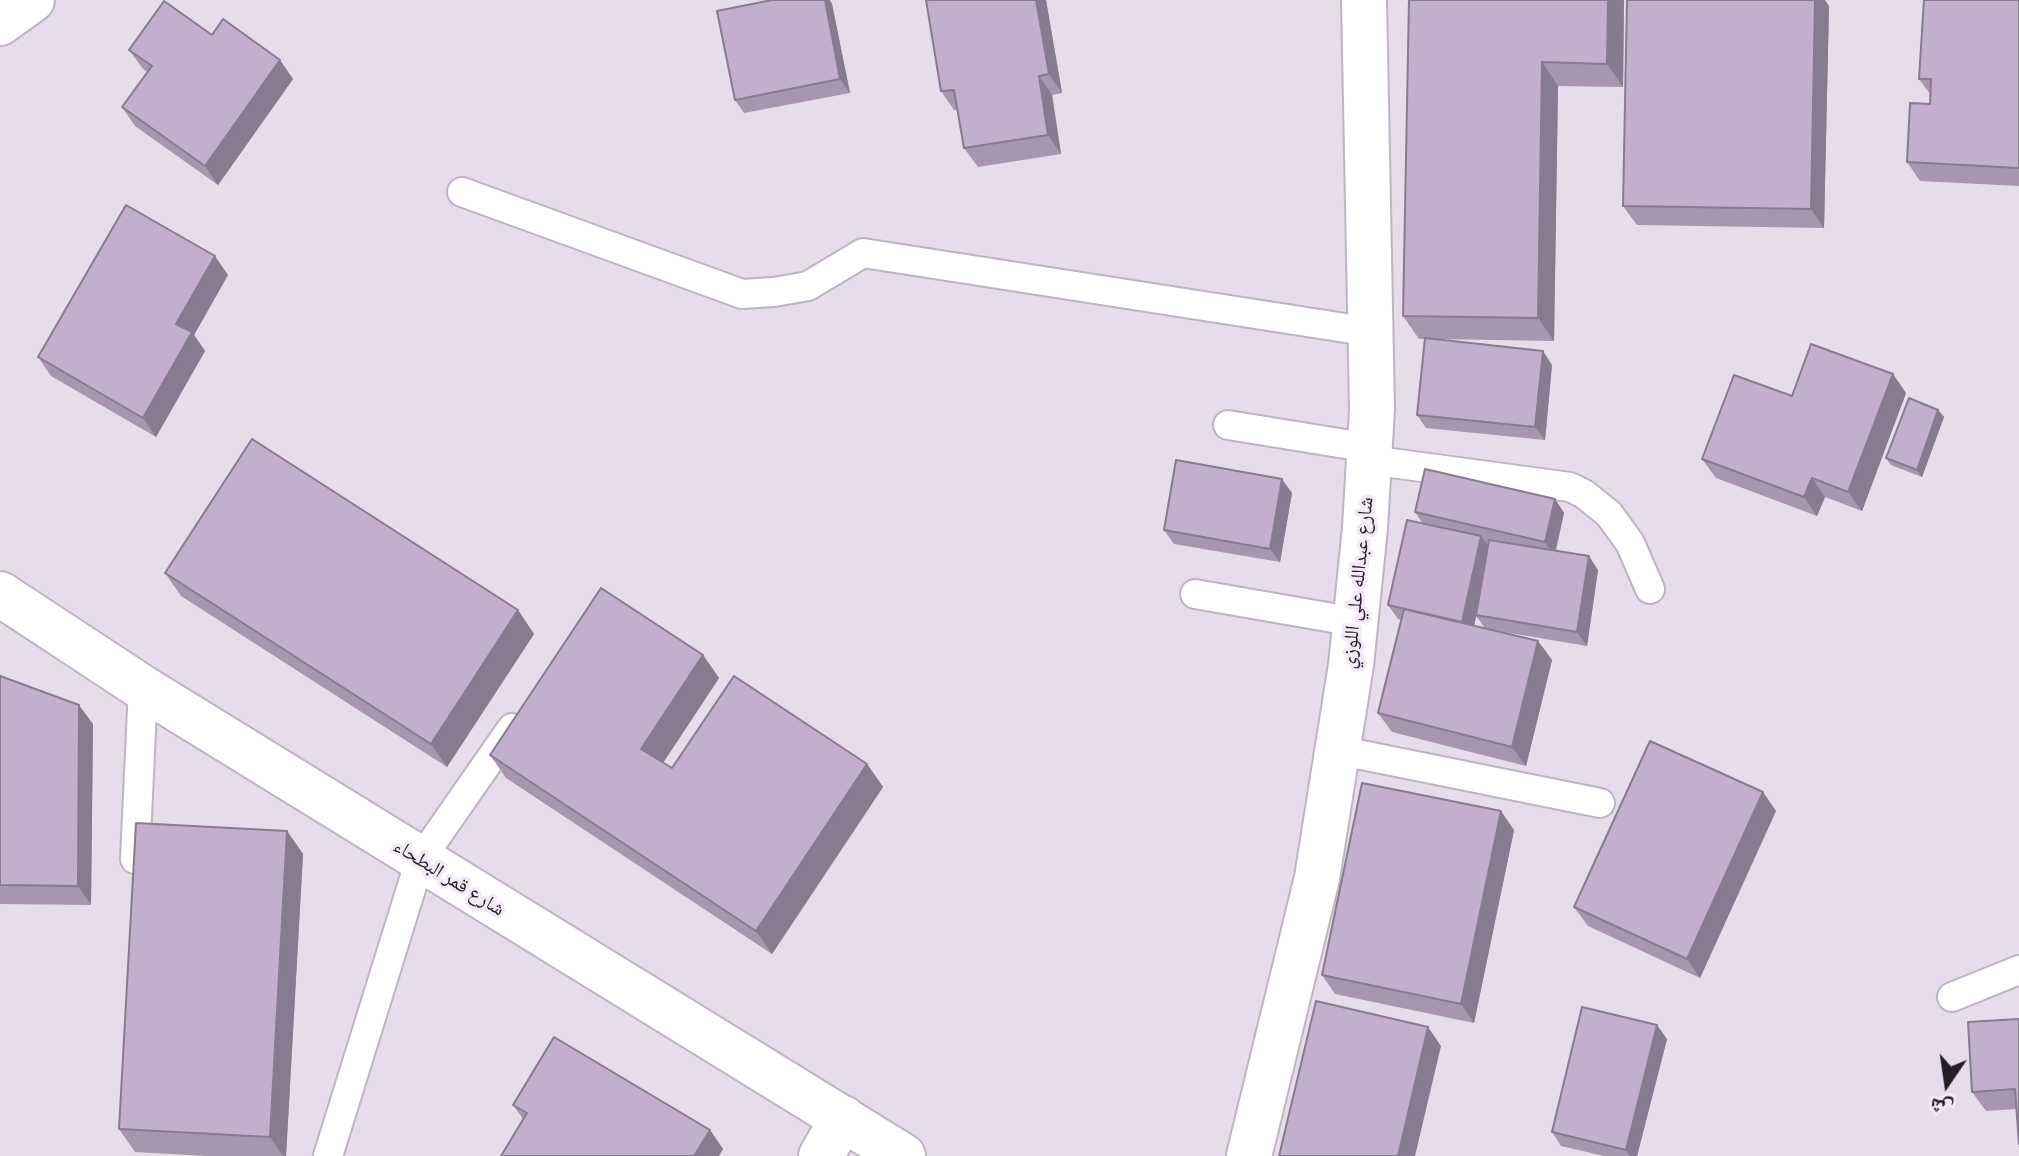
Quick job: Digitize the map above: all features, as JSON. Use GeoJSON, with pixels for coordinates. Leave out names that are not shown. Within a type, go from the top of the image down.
{"type":"FeatureCollection","features":[{"type":"Feature","properties":{"kind":"street"},"geometry":{"type":"LineString","coordinates":[[0,23],[32,0]]}},
{"type":"Feature","properties":{"kind":"street","name":"شارع عبدالله علي اللوزي"},"geometry":{"type":"LineString","coordinates":[[1249,1156],[1317,878],[1356,622],[1372,409],[1364,0]]}},
{"type":"Feature","properties":{"kind":"street","name":"شارع قمر البطحاء"},"geometry":{"type":"LineString","coordinates":[[0,594],[143,688],[903,1156]]}},
{"type":"Feature","properties":{"kind":"street"},"geometry":{"type":"LineString","coordinates":[[821,1156],[843,1118]]}},
{"type":"Feature","properties":{"kind":"lane"},"geometry":{"type":"LineString","coordinates":[[462,192],[742,294],[808,286],[863,253],[1371,332]]}},
{"type":"Feature","properties":{"kind":"lane"},"geometry":{"type":"LineString","coordinates":[[1228,425],[1370,454],[1570,487],[1609,514],[1630,543],[1650,589]]}},
{"type":"Feature","properties":{"kind":"lane"},"geometry":{"type":"LineString","coordinates":[[1195,594],[1356,622]]}},
{"type":"Feature","properties":{"kind":"lane"},"geometry":{"type":"LineString","coordinates":[[133,892],[143,688]]}},
{"type":"Feature","properties":{"kind":"lane"},"geometry":{"type":"LineString","coordinates":[[328,1156],[420,860],[529,703]]}},
{"type":"Feature","properties":{"kind":"lane"},"geometry":{"type":"LineString","coordinates":[[1337,750],[1600,803]]}},
{"type":"Feature","properties":{"kind":"lane"},"geometry":{"type":"LineString","coordinates":[[1952,997],[2019,970]]}},
{"type":"Feature","properties":{"kind":"building"},"geometry":{"type":"Polygon","coordinates":[[[772,0],[825,0],[840,79],[735,100],[717,11],[772,0]]]}},
{"type":"Feature","properties":{"kind":"building"},"geometry":{"type":"Polygon","coordinates":[[[926,0],[1036,0],[1049,74],[1039,76],[1048,135],[964,148],[954,90],[941,91],[926,0]]]}},
{"type":"Feature","properties":{"kind":"building"},"geometry":{"type":"Polygon","coordinates":[[[1409,0],[1608,0],[1607,64],[1542,62],[1538,318],[1403,316],[1409,0]]]}},
{"type":"Feature","properties":{"kind":"building"},"geometry":{"type":"Polygon","coordinates":[[[1627,0],[1815,0],[1811,209],[1623,206],[1627,0]]]}},
{"type":"Feature","properties":{"kind":"building"},"geometry":{"type":"Polygon","coordinates":[[[1924,0],[2019,0],[2019,168],[1907,162],[1910,103],[1930,104],[1931,79],[1919,79],[1924,0]]]}},
{"type":"Feature","properties":{"kind":"building"},"geometry":{"type":"Polygon","coordinates":[[[164,1],[212,35],[223,19],[280,60],[205,166],[122,107],[152,66],[129,50],[164,1]]]}},
{"type":"Feature","properties":{"kind":"building"},"geometry":{"type":"Polygon","coordinates":[[[126,205],[215,256],[176,324],[192,332],[143,418],[38,357],[126,205]]]}},
{"type":"Feature","properties":{"kind":"building"},"geometry":{"type":"Polygon","coordinates":[[[1425,338],[1543,351],[1535,427],[1417,415],[1425,338]]]}},
{"type":"Feature","properties":{"kind":"building"},"geometry":{"type":"Polygon","coordinates":[[[1811,344],[1893,374],[1848,492],[1812,478],[1804,497],[1702,459],[1734,375],[1792,396],[1811,344]]]}},
{"type":"Feature","properties":{"kind":"building"},"geometry":{"type":"Polygon","coordinates":[[[1909,398],[1938,410],[1917,470],[1886,458],[1909,398]]]}},
{"type":"Feature","properties":{"kind":"building"},"geometry":{"type":"Polygon","coordinates":[[[252,439],[518,610],[431,744],[165,573],[252,439]]]}},
{"type":"Feature","properties":{"kind":"building"},"geometry":{"type":"Polygon","coordinates":[[[1176,460],[1282,479],[1270,549],[1164,530],[1176,460]]]}},
{"type":"Feature","properties":{"kind":"building"},"geometry":{"type":"Polygon","coordinates":[[[1425,469],[1555,499],[1545,542],[1415,512],[1425,469]]]}},
{"type":"Feature","properties":{"kind":"building"},"geometry":{"type":"Polygon","coordinates":[[[1407,520],[1481,536],[1462,622],[1388,605],[1407,520]]]}},
{"type":"Feature","properties":{"kind":"building"},"geometry":{"type":"Polygon","coordinates":[[[1489,540],[1589,556],[1577,632],[1476,615],[1489,540]]]}},
{"type":"Feature","properties":{"kind":"building"},"geometry":{"type":"Polygon","coordinates":[[[601,588],[703,655],[641,749],[672,768],[734,676],[867,764],[756,931],[490,755],[601,588]]]}},
{"type":"Feature","properties":{"kind":"building"},"geometry":{"type":"Polygon","coordinates":[[[1404,609],[1538,641],[1512,747],[1378,713],[1404,609]]]}},
{"type":"Feature","properties":{"kind":"building"},"geometry":{"type":"Polygon","coordinates":[[[0,676],[79,705],[78,886],[0,885],[0,676]]]}},
{"type":"Feature","properties":{"kind":"building"},"geometry":{"type":"Polygon","coordinates":[[[1650,741],[1763,792],[1687,959],[1574,907],[1650,741]]]}},
{"type":"Feature","properties":{"kind":"building"},"geometry":{"type":"Polygon","coordinates":[[[1362,783],[1501,811],[1461,1004],[1322,975],[1362,783]]]}},
{"type":"Feature","properties":{"kind":"building"},"geometry":{"type":"Polygon","coordinates":[[[136,823],[287,831],[270,1137],[119,1129],[136,823]]]}},
{"type":"Feature","properties":{"kind":"building"},"geometry":{"type":"Polygon","coordinates":[[[1316,1001],[1428,1027],[1398,1156],[1279,1156],[1316,1001]]]}},
{"type":"Feature","properties":{"kind":"building"},"geometry":{"type":"Polygon","coordinates":[[[1582,1007],[1657,1025],[1626,1150],[1552,1132],[1582,1007]]]}},
{"type":"Feature","properties":{"kind":"building"},"geometry":{"type":"Polygon","coordinates":[[[2019,1019],[2019,1144],[2015,1089],[1972,1092],[1968,1022],[2019,1019]]]}},
{"type":"Feature","properties":{"kind":"building"},"geometry":{"type":"Polygon","coordinates":[[[554,1037],[710,1130],[694,1156],[501,1156],[527,1113],[513,1105],[554,1037]]]}}]}
